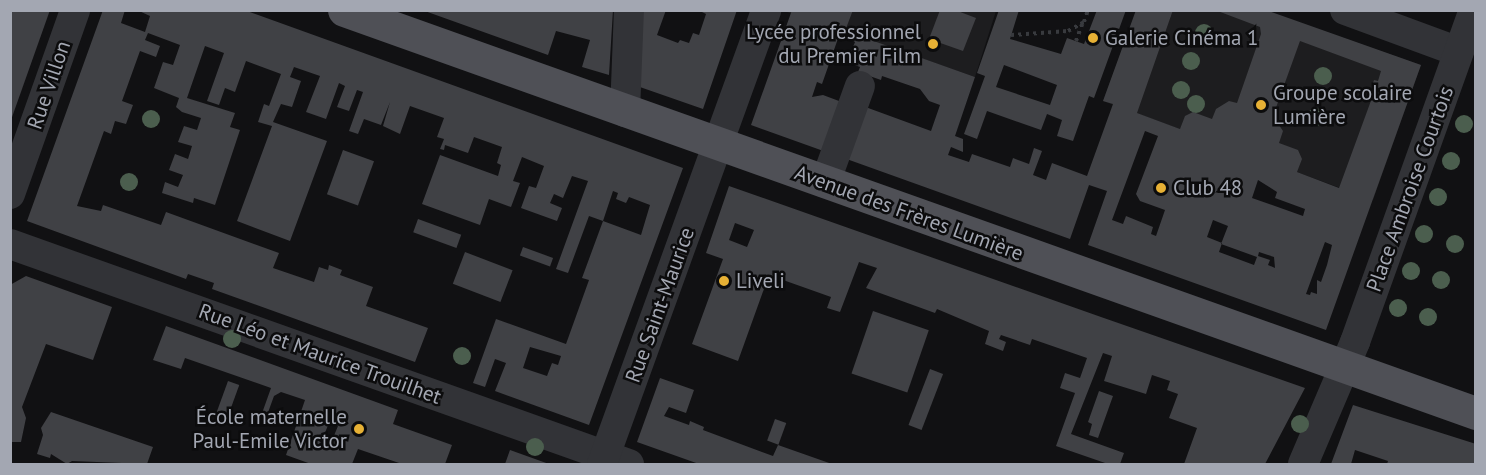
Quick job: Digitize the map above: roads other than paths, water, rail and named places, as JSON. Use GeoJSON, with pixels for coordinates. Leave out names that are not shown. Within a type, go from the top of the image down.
{"type":"FeatureCollection","features":[{"type":"Feature","properties":{"kind":"main road","name":"Avenue des Frères Lumière"},"geometry":{"type":"LineString","coordinates":[[344,10],[718,146],[1476,413]]}},
{"type":"Feature","properties":{"kind":"street","name":"Rue Villon"},"geometry":{"type":"LineString","coordinates":[[10,194],[75,10]]}},
{"type":"Feature","properties":{"kind":"street"},"geometry":{"type":"LineString","coordinates":[[625,112],[628,10]]}},
{"type":"Feature","properties":{"kind":"street","name":"Rue Saint-Maurice"},"geometry":{"type":"LineString","coordinates":[[612,461],[766,10]]}},
{"type":"Feature","properties":{"kind":"street"},"geometry":{"type":"LineString","coordinates":[[1345,10],[1459,52]]}},
{"type":"Feature","properties":{"kind":"street","name":"Place Ambroise Courtois"},"geometry":{"type":"LineString","coordinates":[[1303,465],[1345,368],[1474,10]]}},
{"type":"Feature","properties":{"kind":"street"},"geometry":{"type":"LineString","coordinates":[[825,183],[860,86]]}},
{"type":"Feature","properties":{"kind":"street","name":"Rue Léo et Maurice Trouilhet"},"geometry":{"type":"LineString","coordinates":[[10,244],[612,461]]}},
{"type":"Feature","properties":{"kind":"place","name":"Galerie Cinéma 1"},"geometry":{"type":"Point","coordinates":[1093,38]}},
{"type":"Feature","properties":{"kind":"place","name":"Lycée professionnel du Premier Film"},"geometry":{"type":"Point","coordinates":[933,44]}},
{"type":"Feature","properties":{"kind":"place","name":"Groupe scolaire Lumière"},"geometry":{"type":"Point","coordinates":[1261,105]}},
{"type":"Feature","properties":{"kind":"place","name":"Club 48"},"geometry":{"type":"Point","coordinates":[1161,188]}},
{"type":"Feature","properties":{"kind":"place","name":"Liveli"},"geometry":{"type":"Point","coordinates":[724,281]}},
{"type":"Feature","properties":{"kind":"place","name":"École maternelle Paul-Emile Victor"},"geometry":{"type":"Point","coordinates":[359,429]}}]}
